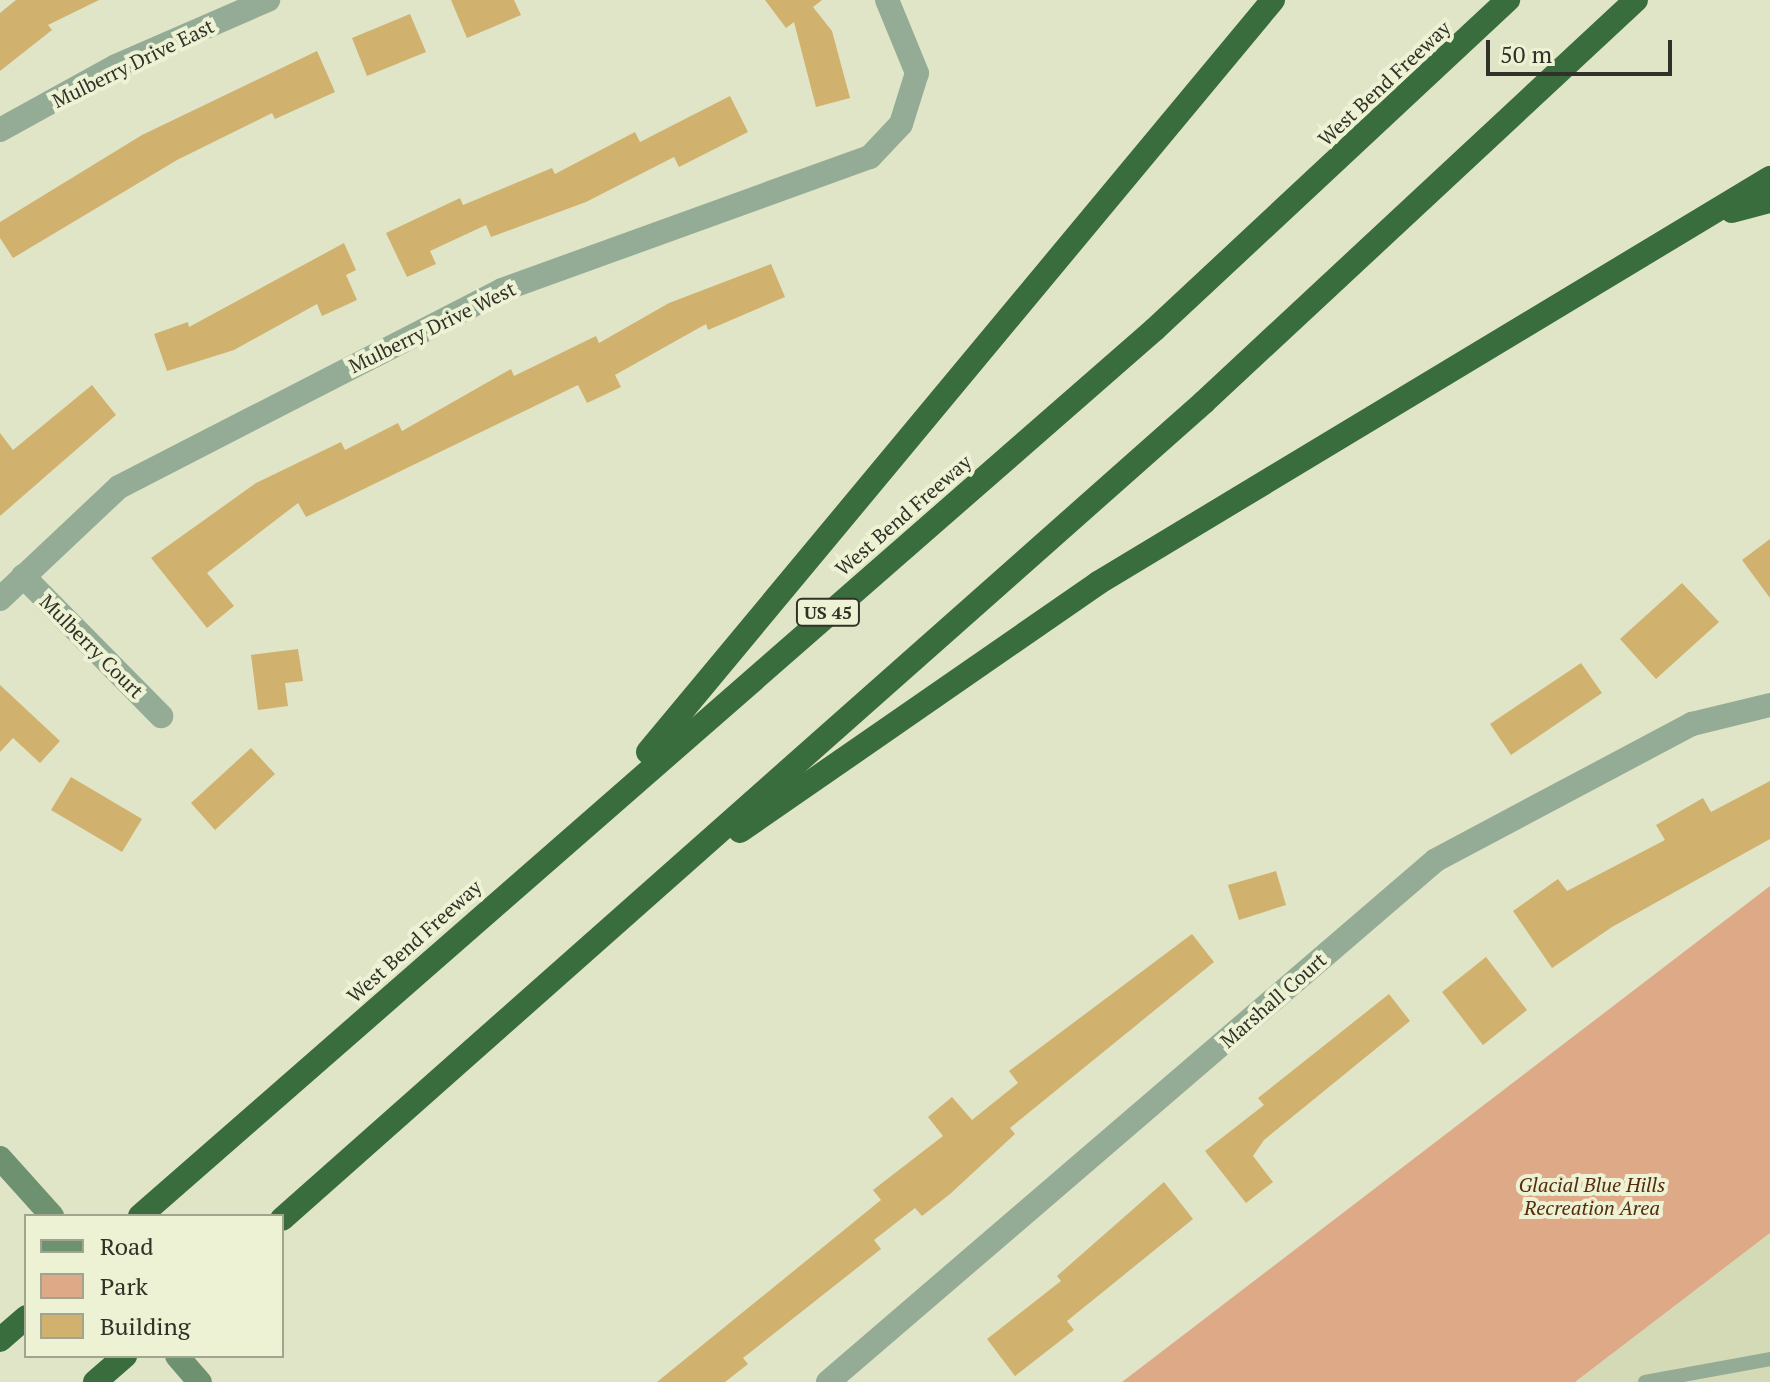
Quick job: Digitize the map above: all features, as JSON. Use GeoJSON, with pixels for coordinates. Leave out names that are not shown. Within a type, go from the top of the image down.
{"type":"FeatureCollection","features":[{"type":"Feature","properties":{"kind":"highway"},"geometry":{"type":"LineString","coordinates":[[603,806],[1273,0]]}},
{"type":"Feature","properties":{"kind":"highway","name":"West Bend Freeway"},"geometry":{"type":"LineString","coordinates":[[142,1214],[603,806],[1155,329],[1508,0]]}},
{"type":"Feature","properties":{"kind":"highway"},"geometry":{"type":"LineString","coordinates":[[284,1217],[693,859],[1204,402],[1636,0]]}},
{"type":"Feature","properties":{"kind":"highway"},"geometry":{"type":"LineString","coordinates":[[693,859],[773,812],[1098,583],[1714,215],[1770,178]]}},
{"type":"Feature","properties":{"kind":"highway"},"geometry":{"type":"LineString","coordinates":[[1714,215],[1770,201]]}},
{"type":"Feature","properties":{"kind":"highway"},"geometry":{"type":"LineString","coordinates":[[0,1340],[24,1319]]}},
{"type":"Feature","properties":{"kind":"highway"},"geometry":{"type":"LineString","coordinates":[[95,1382],[123,1358]]}},
{"type":"Feature","properties":{"kind":"street","name":"Mulberry Drive East"},"geometry":{"type":"LineString","coordinates":[[0,130],[116,66],[268,0]]}},
{"type":"Feature","properties":{"kind":"street","name":"Mulberry Drive West"},"geometry":{"type":"LineString","coordinates":[[0,599],[119,487],[431,326],[502,290],[870,157],[901,124],[917,73],[887,0]]}},
{"type":"Feature","properties":{"kind":"street","name":"Mulberry Court"},"geometry":{"type":"LineString","coordinates":[[23,576],[161,716]]}},
{"type":"Feature","properties":{"kind":"street","name":"Marshall Court"},"geometry":{"type":"LineString","coordinates":[[828,1382],[1436,860],[1692,724],[1770,705]]}},
{"type":"Feature","properties":{"kind":"street"},"geometry":{"type":"LineString","coordinates":[[0,1158],[50,1214]]}},
{"type":"Feature","properties":{"kind":"street"},"geometry":{"type":"LineString","coordinates":[[179,1358],[200,1382]]}},
{"type":"Feature","properties":{"kind":"lane"},"geometry":{"type":"LineString","coordinates":[[1645,1382],[1770,1359]]}},
{"type":"Feature","properties":{"kind":"shaded area"},"geometry":{"type":"Polygon","coordinates":[[[1770,1233],[1770,1382],[1575,1382],[1770,1233]]]}},
{"type":"Feature","properties":{"kind":"green space","name":"Glacial Blue Hills Recreation Area"},"geometry":{"type":"Polygon","coordinates":[[[1770,886],[1770,1233],[1575,1382],[1122,1382],[1770,886]]]}},
{"type":"Feature","properties":{"kind":"building"},"geometry":{"type":"Polygon","coordinates":[[[16,0],[99,0],[48,25],[52,30],[0,71],[0,13],[16,0]]]}},
{"type":"Feature","properties":{"kind":"building"},"geometry":{"type":"Polygon","coordinates":[[[451,0],[514,0],[521,15],[467,38],[451,0]]]}},
{"type":"Feature","properties":{"kind":"building"},"geometry":{"type":"Polygon","coordinates":[[[765,0],[822,0],[813,7],[832,31],[850,98],[816,107],[794,22],[786,28],[765,0]]]}},
{"type":"Feature","properties":{"kind":"building"},"geometry":{"type":"Polygon","coordinates":[[[410,14],[426,52],[367,76],[352,38],[410,14]]]}},
{"type":"Feature","properties":{"kind":"building"},"geometry":{"type":"Polygon","coordinates":[[[317,51],[335,92],[275,119],[272,113],[177,160],[13,258],[0,238],[0,222],[142,135],[317,51]]]}},
{"type":"Feature","properties":{"kind":"building"},"geometry":{"type":"Polygon","coordinates":[[[730,96],[748,132],[679,167],[674,157],[586,202],[491,237],[486,225],[430,251],[436,264],[407,277],[386,233],[460,198],[463,205],[552,168],[555,174],[635,132],[640,142],[730,96]]]}},
{"type":"Feature","properties":{"kind":"building"},"geometry":{"type":"Polygon","coordinates":[[[344,243],[356,270],[346,275],[357,300],[322,316],[317,304],[234,350],[167,371],[154,334],[188,322],[189,327],[344,243]]]}},
{"type":"Feature","properties":{"kind":"building"},"geometry":{"type":"Polygon","coordinates":[[[771,264],[785,297],[708,330],[706,324],[615,375],[621,387],[587,403],[578,385],[306,517],[298,503],[207,573],[234,606],[207,628],[151,558],[256,483],[341,442],[345,450],[398,423],[402,431],[511,369],[514,376],[596,336],[599,343],[669,303],[771,264]]]}},
{"type":"Feature","properties":{"kind":"building"},"geometry":{"type":"Polygon","coordinates":[[[92,385],[116,415],[0,516],[0,433],[13,450],[92,385]]]}},
{"type":"Feature","properties":{"kind":"building"},"geometry":{"type":"Polygon","coordinates":[[[1770,539],[1770,598],[1742,560],[1770,539]]]}},
{"type":"Feature","properties":{"kind":"building"},"geometry":{"type":"Polygon","coordinates":[[[1682,583],[1719,622],[1656,679],[1620,639],[1682,583]]]}},
{"type":"Feature","properties":{"kind":"building"},"geometry":{"type":"Polygon","coordinates":[[[298,649],[303,681],[285,683],[288,706],[258,710],[251,655],[298,649]]]}},
{"type":"Feature","properties":{"kind":"building"},"geometry":{"type":"Polygon","coordinates":[[[1581,663],[1602,693],[1511,755],[1490,724],[1581,663]]]}},
{"type":"Feature","properties":{"kind":"building"},"geometry":{"type":"Polygon","coordinates":[[[0,685],[60,741],[40,763],[13,738],[0,752],[0,685]]]}},
{"type":"Feature","properties":{"kind":"building"},"geometry":{"type":"Polygon","coordinates":[[[251,748],[275,774],[215,830],[191,803],[251,748]]]}},
{"type":"Feature","properties":{"kind":"building"},"geometry":{"type":"Polygon","coordinates":[[[71,777],[142,819],[122,852],[51,810],[71,777]]]}},
{"type":"Feature","properties":{"kind":"building"},"geometry":{"type":"Polygon","coordinates":[[[1770,781],[1770,839],[1612,927],[1552,968],[1513,911],[1558,879],[1567,891],[1665,840],[1656,825],[1703,798],[1711,812],[1770,781]]]}},
{"type":"Feature","properties":{"kind":"building"},"geometry":{"type":"Polygon","coordinates":[[[1276,871],[1286,905],[1239,920],[1228,885],[1276,871]]]}},
{"type":"Feature","properties":{"kind":"building"},"geometry":{"type":"Polygon","coordinates":[[[1192,934],[1214,962],[1010,1128],[1015,1134],[950,1194],[922,1216],[915,1208],[874,1240],[881,1249],[743,1358],[748,1364],[725,1382],[657,1382],[881,1200],[873,1190],[943,1136],[928,1117],[952,1097],[972,1120],[1018,1083],[1009,1071],[1192,934]]]}},
{"type":"Feature","properties":{"kind":"building"},"geometry":{"type":"Polygon","coordinates":[[[1486,957],[1527,1010],[1483,1045],[1442,992],[1486,957]]]}},
{"type":"Feature","properties":{"kind":"building"},"geometry":{"type":"Polygon","coordinates":[[[1389,994],[1410,1021],[1264,1140],[1253,1156],[1273,1182],[1246,1203],[1205,1151],[1264,1105],[1258,1098],[1389,994]]]}},
{"type":"Feature","properties":{"kind":"building"},"geometry":{"type":"Polygon","coordinates":[[[1164,1182],[1193,1219],[1067,1321],[1074,1330],[1015,1376],[987,1339],[1061,1281],[1057,1276],[1164,1182]]]}}]}
